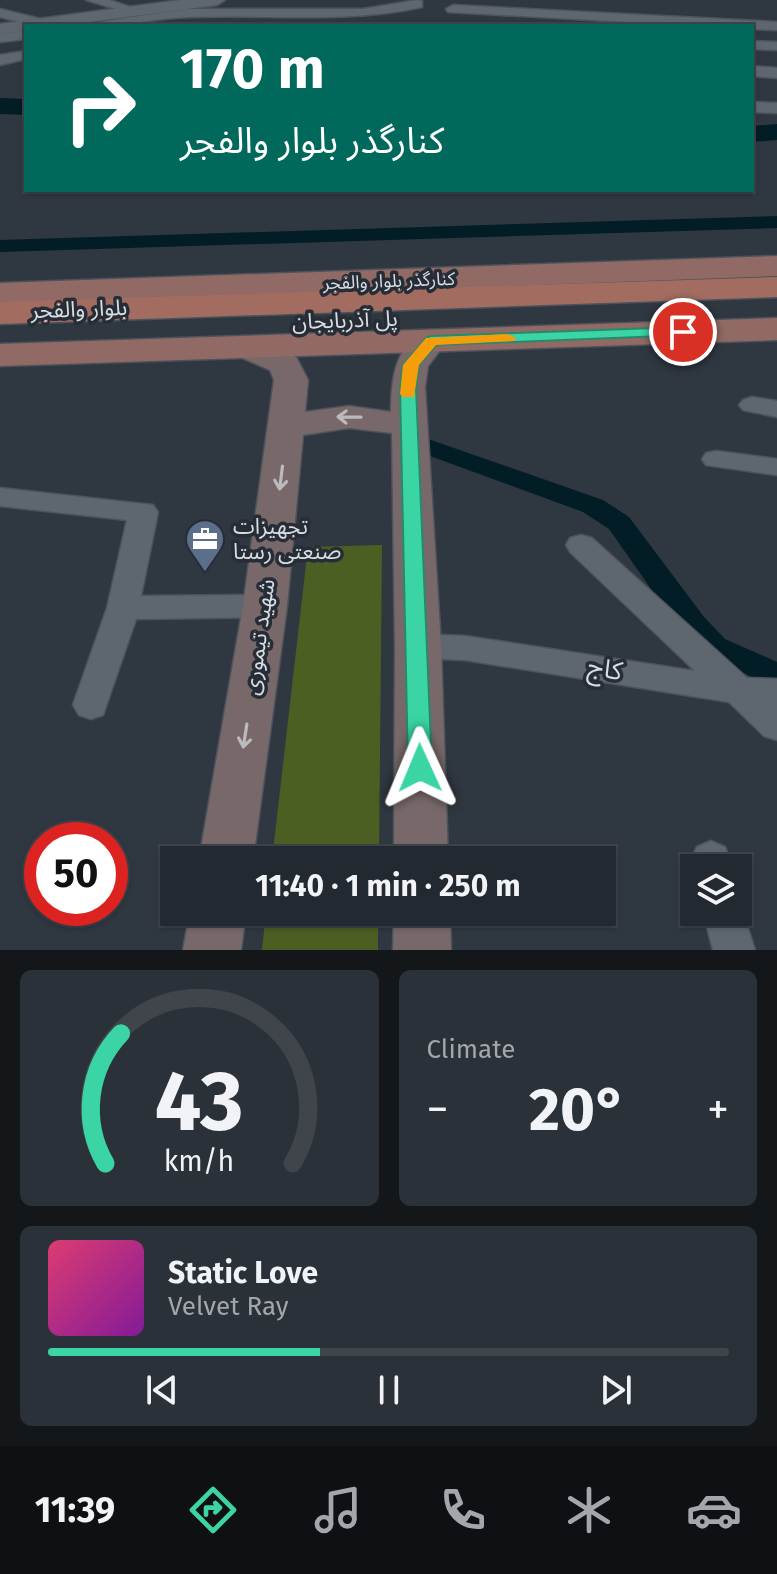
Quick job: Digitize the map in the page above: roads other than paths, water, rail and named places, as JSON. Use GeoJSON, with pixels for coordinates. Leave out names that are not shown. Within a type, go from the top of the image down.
{"type":"FeatureCollection","features":[{"type":"Feature","properties":{"kind":"highway","name":"پل آذربایجان"},"geometry":{"type":"LineString","coordinates":[[147,307],[777,287]]}},
{"type":"Feature","properties":{"kind":"highway","name":"بلوار والفجر"},"geometry":{"type":"LineString","coordinates":[[3,298],[147,307]]}},
{"type":"Feature","properties":{"kind":"highway","name":"پل آذربایجان"},"geometry":{"type":"LineString","coordinates":[[147,307],[777,307]]}},
{"type":"Feature","properties":{"kind":"highway","name":"بلوار والفجر"},"geometry":{"type":"LineString","coordinates":[[0,332],[147,307]]}},
{"type":"Feature","properties":{"kind":"main road"},"geometry":{"type":"LineString","coordinates":[[147,307],[201,273],[777,253]]}},
{"type":"Feature","properties":{"kind":"main road","name":"کنارگذر بلوار والفجر"},"geometry":{"type":"LineString","coordinates":[[147,307],[777,266]]}},
{"type":"Feature","properties":{"kind":"main road"},"geometry":{"type":"LineString","coordinates":[[0,355],[777,329]]}},
{"type":"Feature","properties":{"kind":"main road"},"geometry":{"type":"LineString","coordinates":[[421,846],[418,646],[408,387],[411,365],[431,341]]}},
{"type":"Feature","properties":{"kind":"main road","name":"شهید تیموری"},"geometry":{"type":"LineString","coordinates":[[228,846],[265,606],[291,380],[284,364],[242,346]]}},
{"type":"Feature","properties":{"kind":"main road"},"geometry":{"type":"LineString","coordinates":[[287,428],[328,416],[372,417],[411,427]]}},
{"type":"Feature","properties":{"kind":"main road"},"geometry":{"type":"LineString","coordinates":[[212,950],[216,926]]}},
{"type":"Feature","properties":{"kind":"main road"},"geometry":{"type":"LineString","coordinates":[[422,926],[422,950]]}},
{"type":"Feature","properties":{"kind":"street"},"geometry":{"type":"LineString","coordinates":[[83,0],[89,17]]}},
{"type":"Feature","properties":{"kind":"street"},"geometry":{"type":"LineString","coordinates":[[33,24],[217,0]]}},
{"type":"Feature","properties":{"kind":"street"},"geometry":{"type":"LineString","coordinates":[[187,13],[281,0]]}},
{"type":"Feature","properties":{"kind":"street"},"geometry":{"type":"LineString","coordinates":[[341,0],[363,20]]}},
{"type":"Feature","properties":{"kind":"street"},"geometry":{"type":"LineString","coordinates":[[448,24],[453,9],[474,0]]}},
{"type":"Feature","properties":{"kind":"street"},"geometry":{"type":"LineString","coordinates":[[654,3],[656,23]]}},
{"type":"Feature","properties":{"kind":"street"},"geometry":{"type":"LineString","coordinates":[[89,17],[187,13],[363,20],[417,4]]}},
{"type":"Feature","properties":{"kind":"street"},"geometry":{"type":"LineString","coordinates":[[453,9],[696,24]]}},
{"type":"Feature","properties":{"kind":"street"},"geometry":{"type":"LineString","coordinates":[[0,14],[40,23]]}},
{"type":"Feature","properties":{"kind":"street"},"geometry":{"type":"LineString","coordinates":[[0,29],[24,25]]}},
{"type":"Feature","properties":{"kind":"street"},"geometry":{"type":"LineString","coordinates":[[754,25],[777,26]]}},
{"type":"Feature","properties":{"kind":"street"},"geometry":{"type":"LineString","coordinates":[[0,38],[24,35]]}},
{"type":"Feature","properties":{"kind":"street"},"geometry":{"type":"LineString","coordinates":[[754,45],[777,46]]}},
{"type":"Feature","properties":{"kind":"street"},"geometry":{"type":"LineString","coordinates":[[0,60],[24,55]]}},
{"type":"Feature","properties":{"kind":"street"},"geometry":{"type":"LineString","coordinates":[[754,71],[777,73]]}},
{"type":"Feature","properties":{"kind":"street"},"geometry":{"type":"LineString","coordinates":[[754,107],[777,108]]}},
{"type":"Feature","properties":{"kind":"street"},"geometry":{"type":"LineString","coordinates":[[716,459],[777,467]]}},
{"type":"Feature","properties":{"kind":"street"},"geometry":{"type":"LineString","coordinates":[[0,497],[143,512],[123,608],[91,705]]}},
{"type":"Feature","properties":{"kind":"street"},"geometry":{"type":"LineString","coordinates":[[581,545],[777,726]]}},
{"type":"Feature","properties":{"kind":"street"},"geometry":{"type":"LineString","coordinates":[[123,608],[265,606]]}},
{"type":"Feature","properties":{"kind":"street","name":"کاج"},"geometry":{"type":"LineString","coordinates":[[418,646],[465,648],[742,691],[777,692]]}},
{"type":"Feature","properties":{"kind":"street"},"geometry":{"type":"LineString","coordinates":[[728,926],[734,950]]}},
{"type":"Feature","properties":{"kind":"waterway"},"geometry":{"type":"LineString","coordinates":[[0,106],[24,107]]}},
{"type":"Feature","properties":{"kind":"waterway"},"geometry":{"type":"LineString","coordinates":[[754,134],[777,132]]}},
{"type":"Feature","properties":{"kind":"waterway"},"geometry":{"type":"LineString","coordinates":[[0,246],[777,222]]}},
{"type":"Feature","properties":{"kind":"waterway"},"geometry":{"type":"LineString","coordinates":[[431,448],[593,506],[619,523],[693,625],[714,647],[777,676]]}},
{"type":"Feature","properties":{"kind":"place","name":"تجهیزات صنعتی رستا"},"geometry":{"type":"Point","coordinates":[205,573]}}]}
